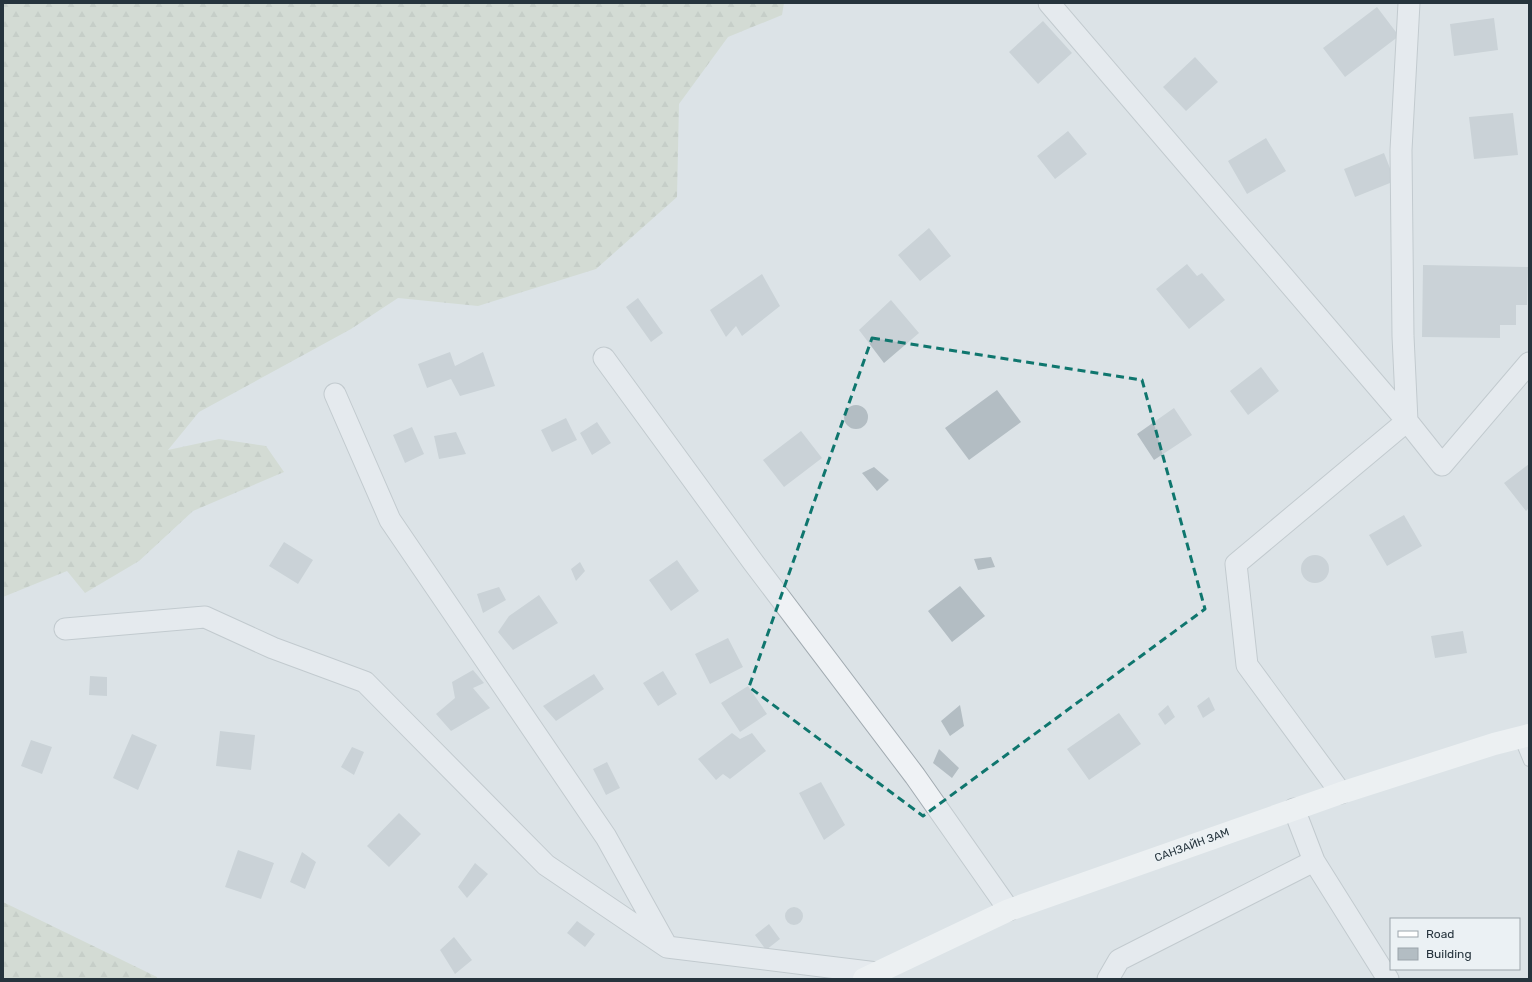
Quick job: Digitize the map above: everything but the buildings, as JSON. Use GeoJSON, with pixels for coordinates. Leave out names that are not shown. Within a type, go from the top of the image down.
{"type":"FeatureCollection","features":[{"type":"Feature","properties":{"kind":"main road","name":"САНЗАЙН ЗАМ"},"geometry":{"type":"LineString","coordinates":[[870,976],[1009,910],[1341,793],[1524,736]]}},
{"type":"Feature","properties":{"kind":"street"},"geometry":{"type":"LineString","coordinates":[[1049,3],[1371,378],[1442,465],[1529,363]]}},
{"type":"Feature","properties":{"kind":"street"},"geometry":{"type":"LineString","coordinates":[[1406,421],[1401,150],[1409,3]]}},
{"type":"Feature","properties":{"kind":"street"},"geometry":{"type":"LineString","coordinates":[[604,358],[753,562],[915,776],[1009,910]]}},
{"type":"Feature","properties":{"kind":"street"},"geometry":{"type":"LineString","coordinates":[[335,394],[390,520],[606,837],[667,947]]}},
{"type":"Feature","properties":{"kind":"street"},"geometry":{"type":"LineString","coordinates":[[1341,793],[1247,664],[1236,564],[1406,421]]}},
{"type":"Feature","properties":{"kind":"street"},"geometry":{"type":"LineString","coordinates":[[65,629],[205,617],[272,648],[365,682],[546,865],[667,947],[870,976]]}},
{"type":"Feature","properties":{"kind":"street"},"geometry":{"type":"LineString","coordinates":[[1294,809],[1314,861],[1388,979]]}},
{"type":"Feature","properties":{"kind":"street"},"geometry":{"type":"LineString","coordinates":[[1108,979],[1119,960],[1314,861]]}},
{"type":"Feature","properties":{"kind":"lane"},"geometry":{"type":"LineString","coordinates":[[1524,736],[1529,761]]}},
{"type":"Feature","properties":{"kind":"highlighted area"},"geometry":{"type":"Polygon","coordinates":[[[872,338],[1142,380],[1205,609],[923,816],[749,687],[872,338]]]}},
{"type":"Feature","properties":{"kind":"green space"},"geometry":{"type":"Polygon","coordinates":[[[3,3],[784,3],[782,15],[728,37],[679,104],[677,197],[596,269],[478,306],[398,298],[351,329],[199,412],[168,450],[219,439],[266,446],[284,472],[193,511],[139,561],[85,593],[67,571],[3,597],[3,3]]]}},
{"type":"Feature","properties":{"kind":"green space"},"geometry":{"type":"Polygon","coordinates":[[[3,902],[157,977],[157,979],[3,979],[3,902]]]}}]}
